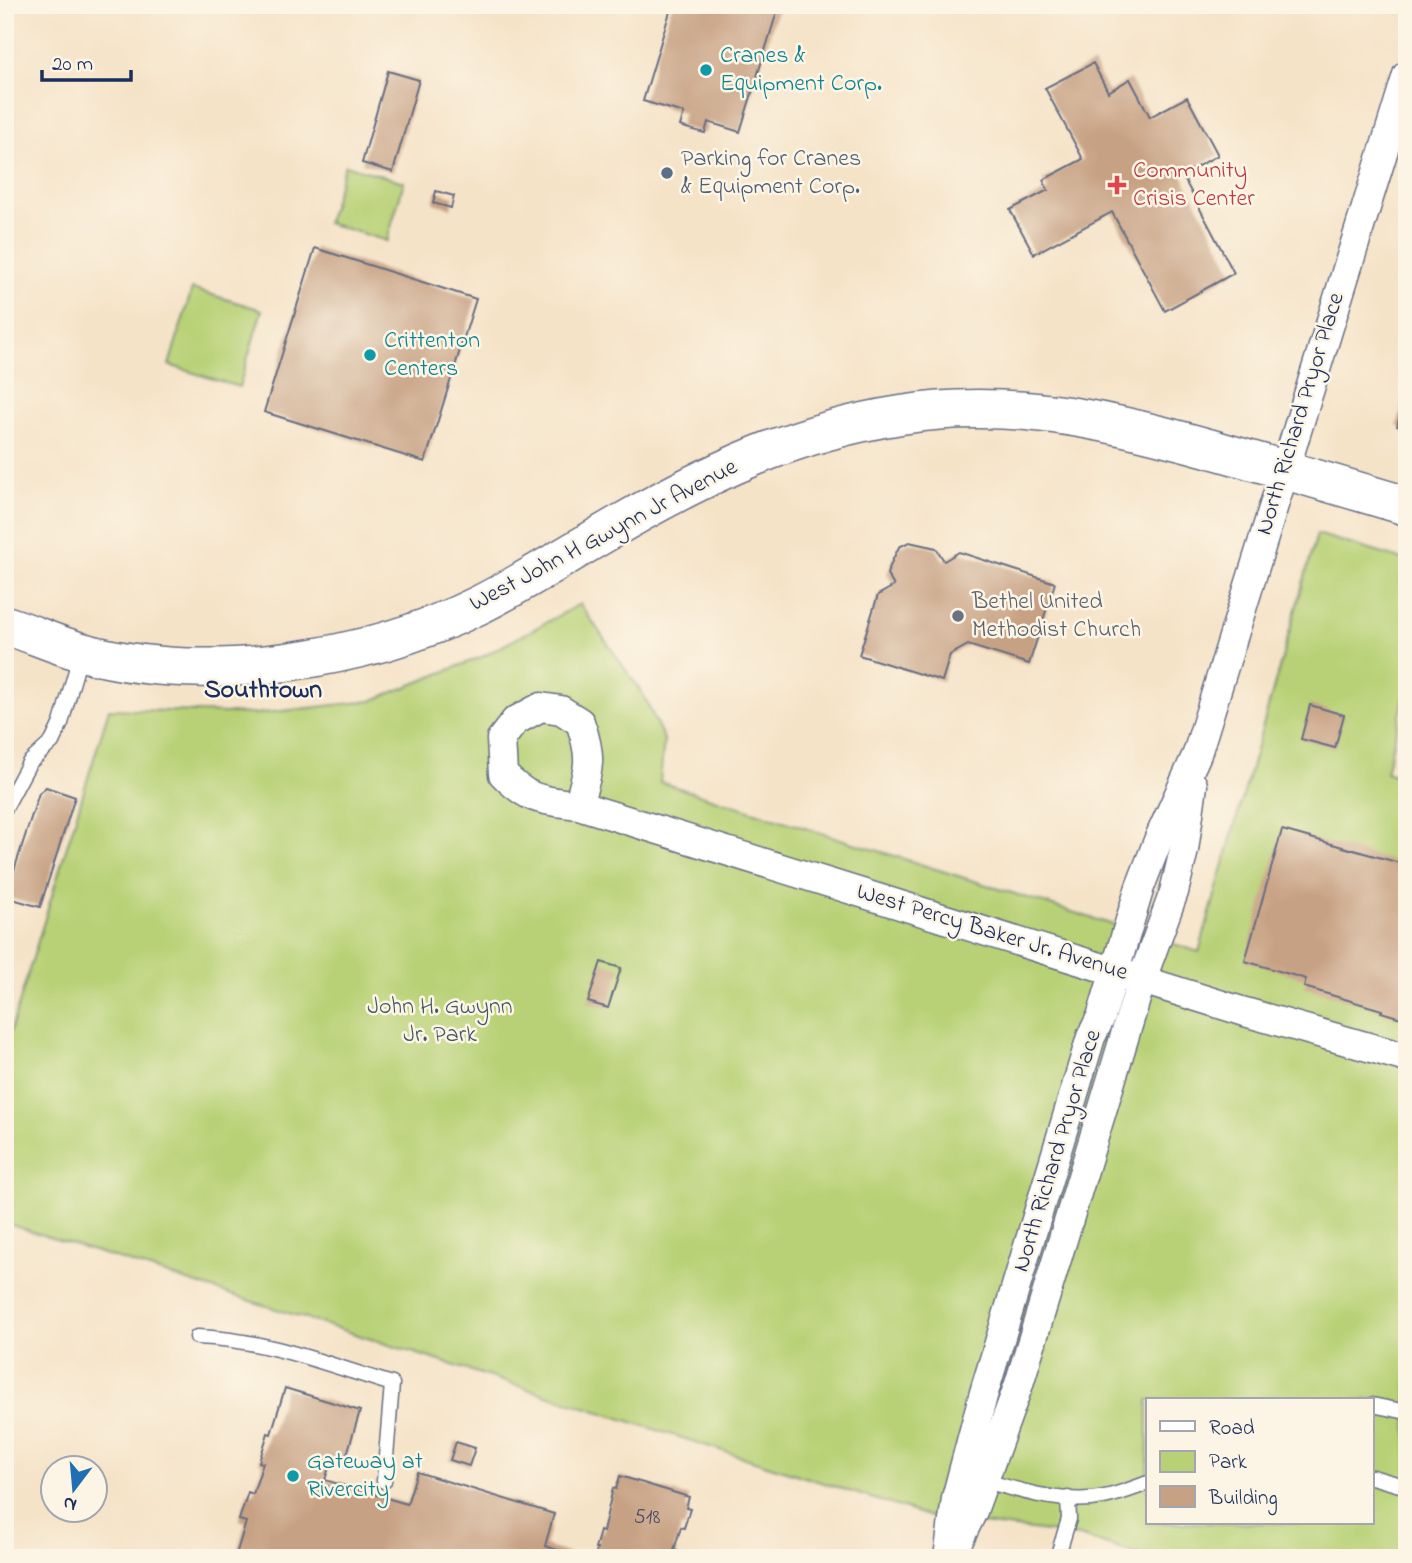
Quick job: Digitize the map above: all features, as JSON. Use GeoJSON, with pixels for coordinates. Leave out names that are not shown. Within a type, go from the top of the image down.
{"type":"FeatureCollection","features":[{"type":"Feature","properties":{"kind":"street","name":"North Richard Pryor Place"},"geometry":{"type":"LineString","coordinates":[[949,1558],[973,1511],[974,1477],[998,1346],[1091,1037],[1101,1017],[1140,887],[1197,754],[1407,75]]}},
{"type":"Feature","properties":{"kind":"street","name":"West John H Gwynn Jr Avenue"},"geometry":{"type":"LineString","coordinates":[[5,625],[81,652],[149,664],[205,668],[280,663],[351,651],[422,628],[479,605],[623,522],[734,464],[800,438],[906,414],[1012,409],[1084,417],[1143,430],[1286,469],[1407,506]]}},
{"type":"Feature","properties":{"kind":"street","name":"North Richard Pryor Place"},"geometry":{"type":"LineString","coordinates":[[974,1477],[1025,1366],[1142,979],[1160,933],[1184,850],[1197,754]]}},
{"type":"Feature","properties":{"kind":"street","name":"West Percy Baker Jr. Avenue"},"geometry":{"type":"LineString","coordinates":[[578,805],[1407,1058]]}},
{"type":"Feature","properties":{"kind":"lane"},"geometry":{"type":"LineString","coordinates":[[5,808],[29,763],[52,743],[61,723],[81,652]]}},
{"type":"Feature","properties":{"kind":"lane"},"geometry":{"type":"LineString","coordinates":[[197,1337],[268,1346],[393,1384],[384,1481]]}},
{"type":"Feature","properties":{"kind":"lane"},"geometry":{"type":"LineString","coordinates":[[1374,1405],[1407,1412]]}},
{"type":"Feature","properties":{"kind":"lane"},"geometry":{"type":"LineString","coordinates":[[974,1477],[1068,1499],[1106,1496],[1146,1483]]}},
{"type":"Feature","properties":{"kind":"lane"},"geometry":{"type":"LineString","coordinates":[[1374,1478],[1407,1488]]}},
{"type":"Feature","properties":{"kind":"lane"},"geometry":{"type":"LineString","coordinates":[[1057,1558],[1069,1519],[1068,1499]]}},
{"type":"Feature","properties":{"kind":"green space"},"geometry":{"type":"Polygon","coordinates":[[[345,165],[404,182],[387,241],[327,223],[345,165]]]}},
{"type":"Feature","properties":{"kind":"green space"},"geometry":{"type":"Polygon","coordinates":[[[192,289],[262,310],[239,387],[169,365],[192,289]]]}},
{"type":"Feature","properties":{"kind":"green space","name":"John H. Gwynn Jr. Park"},"geometry":{"type":"Polygon","coordinates":[[[1317,534],[1407,561],[1407,687],[1386,772],[1407,779],[1407,1558],[1149,1558],[1079,1536],[934,1518],[5,1223],[5,1049],[109,709],[255,714],[371,701],[484,656],[580,604],[644,696],[664,740],[660,782],[1199,952],[1317,534]]]}},
{"type":"Feature","properties":{"kind":"building","name":"Cranes & Equipment Corp."},"geometry":{"type":"Polygon","coordinates":[[[672,5],[779,5],[740,132],[708,122],[705,133],[680,126],[684,113],[643,101],[672,5]]]}},
{"type":"Feature","properties":{"kind":"building","name":"Community Crisis Center"},"geometry":{"type":"Polygon","coordinates":[[[1093,63],[1108,92],[1130,79],[1150,117],[1187,97],[1218,155],[1182,175],[1234,273],[1165,311],[1112,212],[1034,254],[1010,210],[1048,190],[1043,180],[1083,159],[1045,88],[1093,63]]]}},
{"type":"Feature","properties":{"kind":"building"},"geometry":{"type":"Polygon","coordinates":[[[388,71],[419,80],[393,172],[362,163],[388,71]]]}},
{"type":"Feature","properties":{"kind":"building"},"geometry":{"type":"Polygon","coordinates":[[[436,191],[454,196],[451,208],[433,203],[436,191]]]}},
{"type":"Feature","properties":{"kind":"building","name":"Crittenton Centers"},"geometry":{"type":"Polygon","coordinates":[[[315,248],[476,299],[425,462],[264,412],[315,248]]]}},
{"type":"Feature","properties":{"kind":"building"},"geometry":{"type":"Polygon","coordinates":[[[1407,394],[1407,429],[1397,426],[1407,394]]]}},
{"type":"Feature","properties":{"kind":"building","name":"Bethel United Methodist Church"},"geometry":{"type":"Polygon","coordinates":[[[909,542],[936,548],[944,561],[959,552],[1055,583],[1029,664],[968,645],[950,655],[942,681],[859,655],[878,595],[894,586],[887,574],[893,559],[899,547],[909,542]]]}},
{"type":"Feature","properties":{"kind":"building"},"geometry":{"type":"Polygon","coordinates":[[[1310,705],[1344,715],[1335,748],[1301,739],[1310,705]]]}},
{"type":"Feature","properties":{"kind":"building"},"geometry":{"type":"Polygon","coordinates":[[[46,787],[75,797],[40,907],[9,898],[8,889],[39,793],[46,787]]]}},
{"type":"Feature","properties":{"kind":"building"},"geometry":{"type":"Polygon","coordinates":[[[1282,830],[1407,865],[1407,1007],[1404,1006],[1401,1018],[1304,987],[1306,979],[1245,961],[1282,830]]]}},
{"type":"Feature","properties":{"kind":"building"},"geometry":{"type":"Polygon","coordinates":[[[601,962],[621,968],[608,1008],[588,1002],[601,962]]]}},
{"type":"Feature","properties":{"kind":"building","name":"Gateway at Rivercity"},"geometry":{"type":"Polygon","coordinates":[[[285,1388],[360,1411],[344,1464],[331,1461],[325,1480],[407,1504],[417,1472],[554,1514],[545,1546],[583,1558],[332,1558],[317,1552],[315,1558],[235,1558],[246,1522],[239,1520],[248,1492],[253,1494],[263,1463],[259,1462],[285,1388]]]}},
{"type":"Feature","properties":{"kind":"building","name":"Gateway at Rivercity"},"geometry":{"type":"Polygon","coordinates":[[[456,1442],[475,1448],[469,1466],[450,1460],[456,1442]]]}},
{"type":"Feature","properties":{"kind":"building"},"geometry":{"type":"Polygon","coordinates":[[[620,1476],[689,1497],[686,1508],[690,1509],[684,1528],[681,1527],[674,1550],[677,1551],[675,1558],[595,1558],[595,1549],[600,1531],[603,1532],[613,1488],[616,1489],[620,1476]]]}},
{"type":"Feature","properties":{"kind":"place","name":"Cranes & Equipment Corp."},"geometry":{"type":"Point","coordinates":[706,70]}},
{"type":"Feature","properties":{"kind":"place","name":"Parking for Cranes & Equipment Corp."},"geometry":{"type":"Point","coordinates":[667,173]}},
{"type":"Feature","properties":{"kind":"place","name":"Community Crisis Center"},"geometry":{"type":"Point","coordinates":[1117,185]}},
{"type":"Feature","properties":{"kind":"place","name":"Crittenton Centers"},"geometry":{"type":"Point","coordinates":[370,355]}},
{"type":"Feature","properties":{"kind":"place","name":"Bethel United Methodist Church"},"geometry":{"type":"Point","coordinates":[958,616]}},
{"type":"Feature","properties":{"kind":"place","name":"Gateway at Rivercity"},"geometry":{"type":"Point","coordinates":[293,1476]}},
{"type":"Feature","properties":{"kind":"district","name":"Southtown"},"geometry":{"type":"Point","coordinates":[263,691]}}]}
